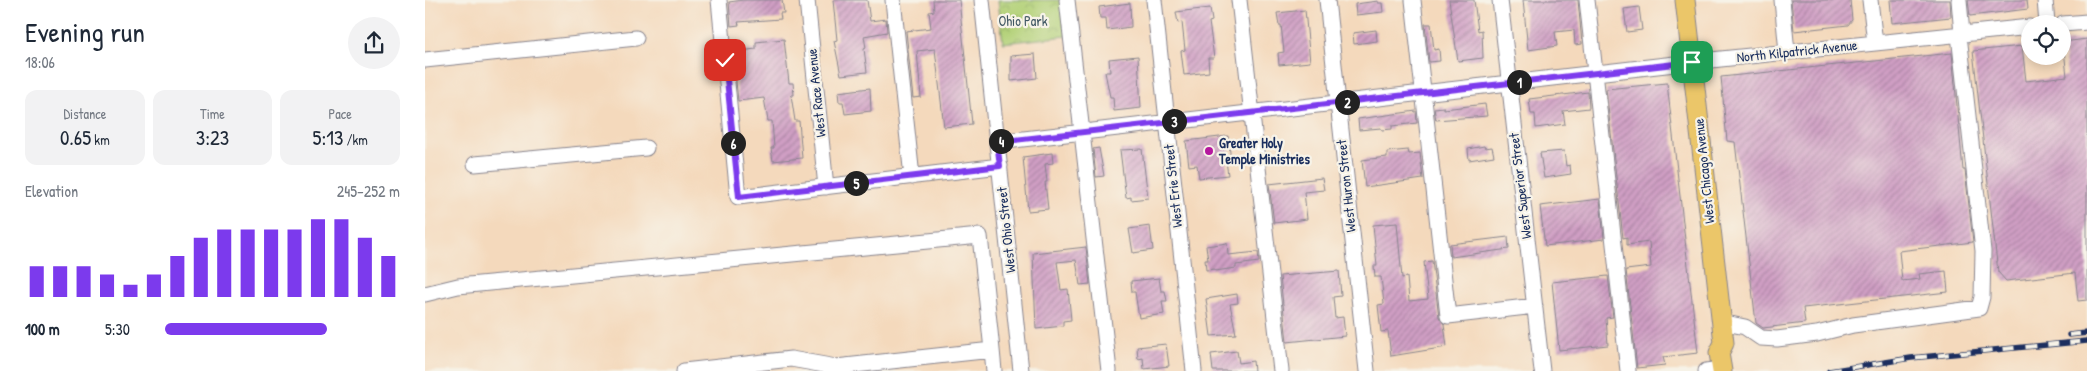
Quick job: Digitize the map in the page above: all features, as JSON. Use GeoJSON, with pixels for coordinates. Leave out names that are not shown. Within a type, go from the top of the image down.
{"type":"FeatureCollection","features":[{"type":"Feature","properties":{"kind":"main road","name":"West Chicago Avenue"},"geometry":{"type":"LineString","coordinates":[[1685,0],[1724,343],[1719,353],[1720,371]]}},
{"type":"Feature","properties":{"kind":"street"},"geometry":{"type":"LineString","coordinates":[[719,0],[739,197],[1000,166]]}},
{"type":"Feature","properties":{"kind":"street","name":"West Race Avenue"},"geometry":{"type":"LineString","coordinates":[[807,0],[826,187]]}},
{"type":"Feature","properties":{"kind":"street"},"geometry":{"type":"LineString","coordinates":[[893,0],[912,177]]}},
{"type":"Feature","properties":{"kind":"street","name":"West Ohio Street"},"geometry":{"type":"LineString","coordinates":[[982,0],[1021,371]]}},
{"type":"Feature","properties":{"kind":"street"},"geometry":{"type":"LineString","coordinates":[[1067,0],[1109,371]]}},
{"type":"Feature","properties":{"kind":"street","name":"West Erie Street"},"geometry":{"type":"LineString","coordinates":[[1154,0],[1194,371]]}},
{"type":"Feature","properties":{"kind":"street"},"geometry":{"type":"LineString","coordinates":[[1239,0],[1281,371]]}},
{"type":"Feature","properties":{"kind":"street","name":"West Huron Street"},"geometry":{"type":"LineString","coordinates":[[1327,0],[1367,371]]}},
{"type":"Feature","properties":{"kind":"street"},"geometry":{"type":"LineString","coordinates":[[1413,0],[1448,316],[1535,306]]}},
{"type":"Feature","properties":{"kind":"street","name":"West Superior Street"},"geometry":{"type":"LineString","coordinates":[[1500,0],[1542,371]]}},
{"type":"Feature","properties":{"kind":"street"},"geometry":{"type":"LineString","coordinates":[[1587,0],[1628,371]]}},
{"type":"Feature","properties":{"kind":"street"},"geometry":{"type":"LineString","coordinates":[[1782,0],[1787,52]]}},
{"type":"Feature","properties":{"kind":"street"},"geometry":{"type":"LineString","coordinates":[[1870,0],[1875,43]]}},
{"type":"Feature","properties":{"kind":"street"},"geometry":{"type":"LineString","coordinates":[[1721,322],[1745,327],[1761,338],[1777,339],[1817,334],[1853,325],[1979,308],[1982,297],[1983,252],[1959,0]]}},
{"type":"Feature","properties":{"kind":"street"},"geometry":{"type":"LineString","coordinates":[[2045,0],[2046,15]]}},
{"type":"Feature","properties":{"kind":"street"},"geometry":{"type":"LineString","coordinates":[[2071,23],[2087,22]]}},
{"type":"Feature","properties":{"kind":"street","name":"North Kilpatrick Avenue"},"geometry":{"type":"LineString","coordinates":[[997,142],[1692,62],[2021,29]]}},
{"type":"Feature","properties":{"kind":"street"},"geometry":{"type":"LineString","coordinates":[[425,60],[636,38]]}},
{"type":"Feature","properties":{"kind":"street"},"geometry":{"type":"LineString","coordinates":[[475,164],[646,148]]}},
{"type":"Feature","properties":{"kind":"street"},"geometry":{"type":"LineString","coordinates":[[425,294],[458,286],[980,236],[994,371]]}},
{"type":"Feature","properties":{"kind":"street"},"geometry":{"type":"LineString","coordinates":[[684,371],[791,359],[836,367],[992,350]]}},
{"type":"Feature","properties":{"kind":"green space","name":"Ohio Park"},"geometry":{"type":"Polygon","coordinates":[[[998,0],[1063,0],[1067,36],[1003,43],[998,0]]]}},
{"type":"Feature","properties":{"kind":"building"},"geometry":{"type":"Polygon","coordinates":[[[782,0],[784,13],[780,13],[781,19],[738,22],[739,25],[731,26],[729,2],[782,0]]]}},
{"type":"Feature","properties":{"kind":"building"},"geometry":{"type":"Polygon","coordinates":[[[833,0],[867,0],[870,21],[886,19],[887,32],[864,36],[867,72],[841,75],[834,41],[837,40],[833,0]]]}},
{"type":"Feature","properties":{"kind":"building"},"geometry":{"type":"Polygon","coordinates":[[[933,0],[959,0],[972,124],[944,127],[935,49],[917,51],[921,97],[913,98],[906,31],[931,28],[929,12],[934,11],[933,0]]]}},
{"type":"Feature","properties":{"kind":"building"},"geometry":{"type":"Polygon","coordinates":[[[1449,0],[1474,0],[1478,31],[1482,30],[1483,58],[1458,61],[1449,0]]]}},
{"type":"Feature","properties":{"kind":"building"},"geometry":{"type":"Polygon","coordinates":[[[1523,0],[1578,0],[1582,44],[1575,45],[1574,30],[1555,32],[1557,46],[1528,50],[1523,0]]]}},
{"type":"Feature","properties":{"kind":"building"},"geometry":{"type":"Polygon","coordinates":[[[1791,0],[1850,0],[1852,20],[1848,25],[1794,31],[1791,0]]]}},
{"type":"Feature","properties":{"kind":"building"},"geometry":{"type":"Polygon","coordinates":[[[1890,0],[1950,0],[1951,17],[1892,23],[1890,0]]]}},
{"type":"Feature","properties":{"kind":"building"},"geometry":{"type":"Polygon","coordinates":[[[1968,0],[2027,0],[2028,9],[1970,16],[1968,0]]]}},
{"type":"Feature","properties":{"kind":"building"},"geometry":{"type":"Polygon","coordinates":[[[1378,1],[1378,3],[1382,3],[1383,12],[1356,15],[1355,4],[1378,1]]]}},
{"type":"Feature","properties":{"kind":"building"},"geometry":{"type":"Polygon","coordinates":[[[1130,3],[1131,27],[1107,30],[1106,18],[1100,18],[1099,7],[1130,3]]]}},
{"type":"Feature","properties":{"kind":"building"},"geometry":{"type":"Polygon","coordinates":[[[1639,7],[1642,30],[1627,32],[1624,9],[1639,7]]]}},
{"type":"Feature","properties":{"kind":"building"},"geometry":{"type":"Polygon","coordinates":[[[1210,8],[1212,21],[1209,22],[1214,58],[1208,58],[1209,72],[1184,75],[1181,51],[1185,50],[1182,22],[1178,23],[1176,12],[1210,8]]]}},
{"type":"Feature","properties":{"kind":"building"},"geometry":{"type":"Polygon","coordinates":[[[1305,10],[1310,62],[1279,65],[1278,53],[1284,52],[1281,25],[1279,25],[1277,13],[1305,10]]]}},
{"type":"Feature","properties":{"kind":"building"},"geometry":{"type":"Polygon","coordinates":[[[1425,24],[1431,24],[1434,50],[1439,49],[1440,61],[1429,62],[1425,24]]]}},
{"type":"Feature","properties":{"kind":"building"},"geometry":{"type":"Polygon","coordinates":[[[1376,30],[1377,41],[1354,44],[1353,33],[1376,30]]]}},
{"type":"Feature","properties":{"kind":"building"},"geometry":{"type":"Polygon","coordinates":[[[784,39],[789,83],[793,83],[794,95],[791,95],[795,121],[799,121],[802,158],[773,161],[771,148],[774,148],[772,121],[768,121],[764,98],[738,101],[733,52],[756,49],[756,42],[784,39]]]}},
{"type":"Feature","properties":{"kind":"building"},"geometry":{"type":"Polygon","coordinates":[[[2087,39],[2087,300],[2078,301],[2075,273],[2006,281],[1998,272],[1973,51],[2021,46],[2021,65],[2024,65],[2026,81],[2067,76],[2066,65],[2071,65],[2071,41],[2087,39]]]}},
{"type":"Feature","properties":{"kind":"building"},"geometry":{"type":"Polygon","coordinates":[[[1952,53],[1963,170],[1965,170],[1973,242],[1899,251],[1902,281],[1920,279],[1919,274],[1946,271],[1948,292],[1803,308],[1805,323],[1763,328],[1756,323],[1735,142],[1727,141],[1721,77],[1952,53]]]}},
{"type":"Feature","properties":{"kind":"building"},"geometry":{"type":"Polygon","coordinates":[[[1035,54],[1037,78],[1011,81],[1011,56],[1035,54]]]}},
{"type":"Feature","properties":{"kind":"building"},"geometry":{"type":"Polygon","coordinates":[[[1138,56],[1141,108],[1114,111],[1113,97],[1110,97],[1105,72],[1110,72],[1109,59],[1138,56]]]}},
{"type":"Feature","properties":{"kind":"building"},"geometry":{"type":"Polygon","coordinates":[[[1667,83],[1698,353],[1663,357],[1665,365],[1637,368],[1626,270],[1651,267],[1649,242],[1627,245],[1627,237],[1623,238],[1606,89],[1667,83]]]}},
{"type":"Feature","properties":{"kind":"building"},"geometry":{"type":"Polygon","coordinates":[[[870,88],[871,111],[845,114],[843,102],[839,102],[838,92],[870,88]]]}},
{"type":"Feature","properties":{"kind":"building"},"geometry":{"type":"Polygon","coordinates":[[[1588,92],[1589,108],[1563,111],[1565,124],[1536,128],[1535,114],[1531,114],[1529,99],[1588,92]]]}},
{"type":"Feature","properties":{"kind":"building"},"geometry":{"type":"Polygon","coordinates":[[[1485,104],[1487,116],[1436,120],[1434,108],[1444,107],[1444,109],[1485,104]]]}},
{"type":"Feature","properties":{"kind":"building"},"geometry":{"type":"Polygon","coordinates":[[[1416,111],[1417,123],[1392,126],[1392,129],[1359,130],[1358,119],[1416,111]]]}},
{"type":"Feature","properties":{"kind":"building","name":"Greater Holy Temple Ministries"},"geometry":{"type":"Polygon","coordinates":[[[1228,136],[1231,161],[1226,161],[1228,175],[1199,178],[1197,165],[1189,166],[1186,141],[1228,136]]]}},
{"type":"Feature","properties":{"kind":"building"},"geometry":{"type":"Polygon","coordinates":[[[1484,146],[1485,148],[1492,147],[1494,156],[1469,160],[1468,149],[1484,146]]]}},
{"type":"Feature","properties":{"kind":"building"},"geometry":{"type":"Polygon","coordinates":[[[1099,148],[1104,176],[1096,177],[1093,149],[1099,148]]]}},
{"type":"Feature","properties":{"kind":"building"},"geometry":{"type":"Polygon","coordinates":[[[1142,149],[1148,198],[1131,200],[1131,197],[1126,198],[1120,150],[1142,149]]]}},
{"type":"Feature","properties":{"kind":"building"},"geometry":{"type":"Polygon","coordinates":[[[1408,150],[1409,154],[1420,153],[1423,179],[1365,187],[1362,160],[1387,157],[1387,152],[1408,150]]]}},
{"type":"Feature","properties":{"kind":"building"},"geometry":{"type":"Polygon","coordinates":[[[1564,151],[1566,166],[1570,165],[1571,174],[1544,178],[1540,153],[1564,151]]]}},
{"type":"Feature","properties":{"kind":"building"},"geometry":{"type":"Polygon","coordinates":[[[1052,153],[1053,163],[1045,164],[1048,209],[1028,211],[1023,157],[1052,153]]]}},
{"type":"Feature","properties":{"kind":"building"},"geometry":{"type":"Polygon","coordinates":[[[1322,178],[1324,190],[1304,192],[1307,219],[1274,223],[1269,184],[1322,178]]]}},
{"type":"Feature","properties":{"kind":"building"},"geometry":{"type":"Polygon","coordinates":[[[1600,199],[1604,239],[1545,246],[1540,206],[1600,199]]]}},
{"type":"Feature","properties":{"kind":"building"},"geometry":{"type":"Polygon","coordinates":[[[1397,223],[1402,278],[1407,277],[1409,301],[1428,299],[1424,262],[1432,261],[1439,317],[1444,324],[1447,347],[1391,356],[1388,331],[1381,332],[1378,305],[1384,304],[1381,277],[1375,277],[1374,266],[1377,266],[1373,225],[1397,223]]]}},
{"type":"Feature","properties":{"kind":"building"},"geometry":{"type":"Polygon","coordinates":[[[1150,226],[1153,250],[1133,253],[1129,229],[1150,226]]]}},
{"type":"Feature","properties":{"kind":"building"},"geometry":{"type":"Polygon","coordinates":[[[1508,237],[1509,249],[1451,257],[1450,244],[1508,237]]]}},
{"type":"Feature","properties":{"kind":"building"},"geometry":{"type":"Polygon","coordinates":[[[1227,243],[1228,255],[1258,252],[1259,262],[1236,265],[1236,268],[1215,271],[1215,269],[1206,270],[1205,260],[1208,260],[1206,246],[1227,243]]]}},
{"type":"Feature","properties":{"kind":"building"},"geometry":{"type":"Polygon","coordinates":[[[1086,247],[1090,284],[1080,285],[1076,260],[1057,262],[1061,290],[1068,289],[1071,320],[1063,321],[1063,326],[1036,329],[1033,253],[1086,247]]]}},
{"type":"Feature","properties":{"kind":"building"},"geometry":{"type":"Polygon","coordinates":[[[1339,271],[1341,296],[1333,297],[1335,318],[1343,317],[1345,336],[1287,342],[1280,276],[1339,271]]]}},
{"type":"Feature","properties":{"kind":"building"},"geometry":{"type":"Polygon","coordinates":[[[1608,276],[1613,317],[1606,318],[1608,345],[1559,350],[1552,282],[1608,276]]]}},
{"type":"Feature","properties":{"kind":"building"},"geometry":{"type":"Polygon","coordinates":[[[1159,278],[1161,291],[1165,291],[1167,301],[1162,301],[1164,314],[1139,318],[1135,292],[1132,292],[1131,281],[1159,278]]]}},
{"type":"Feature","properties":{"kind":"building"},"geometry":{"type":"Polygon","coordinates":[[[1237,294],[1238,303],[1230,304],[1236,334],[1211,336],[1206,299],[1237,294]]]}},
{"type":"Feature","properties":{"kind":"building"},"geometry":{"type":"Polygon","coordinates":[[[1166,344],[1169,366],[1144,369],[1143,358],[1138,359],[1137,347],[1166,344]]]}},
{"type":"Feature","properties":{"kind":"building"},"geometry":{"type":"Polygon","coordinates":[[[1237,351],[1239,363],[1253,361],[1254,371],[1213,371],[1211,354],[1237,351]]]}},
{"type":"Feature","properties":{"kind":"railway"},"geometry":{"type":"LineString","coordinates":[[2069,335],[2087,333]]}},
{"type":"Feature","properties":{"kind":"railway"},"geometry":{"type":"LineString","coordinates":[[1829,371],[1911,358],[2087,341]]}},
{"type":"Feature","properties":{"kind":"place","name":"Greater Holy Temple Ministries"},"geometry":{"type":"Point","coordinates":[1209,151]}},
{"type":"Feature","properties":{"kind":"route"},"geometry":{"type":"LineString","coordinates":[[725,60],[739,197],[1000,166],[997,142],[1692,62]]}}]}
